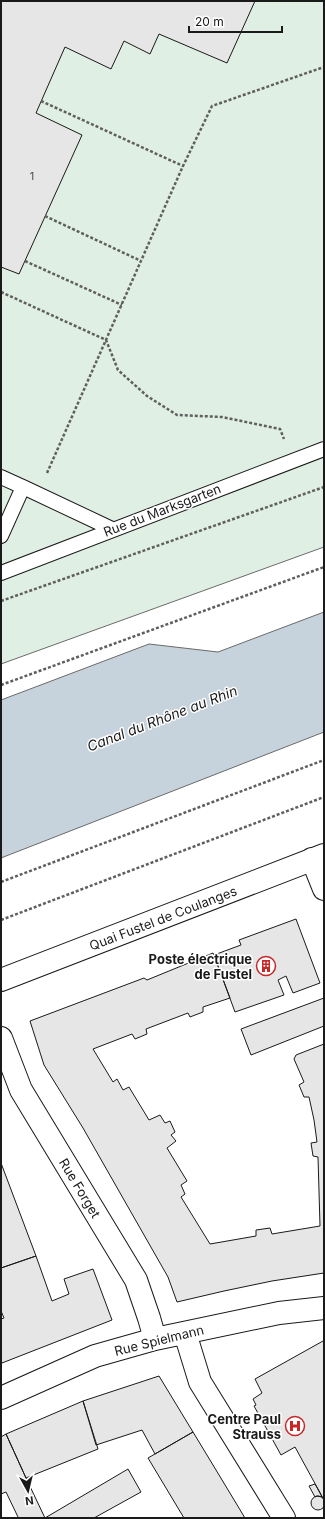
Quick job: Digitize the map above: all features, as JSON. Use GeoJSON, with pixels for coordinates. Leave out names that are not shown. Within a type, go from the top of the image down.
{"type":"FeatureCollection","features":[{"type":"Feature","properties":{"kind":"street"},"geometry":{"type":"LineString","coordinates":[[318,857],[324,889]]}},
{"type":"Feature","properties":{"kind":"street","name":"Quai Fustel de Coulanges"},"geometry":{"type":"LineString","coordinates":[[1,980],[318,857]]}},
{"type":"Feature","properties":{"kind":"street","name":"Rue Forget"},"geometry":{"type":"LineString","coordinates":[[1,1038],[21,1090],[136,1280],[155,1339]]}},
{"type":"Feature","properties":{"kind":"street","name":"Rue Spielmann"},"geometry":{"type":"LineString","coordinates":[[1,1398],[95,1356],[155,1339],[279,1313],[324,1308]]}},
{"type":"Feature","properties":{"kind":"street"},"geometry":{"type":"LineString","coordinates":[[185,1333],[200,1382],[284,1518]]}},
{"type":"Feature","properties":{"kind":"lane","name":"Rue du Marksgarten"},"geometry":{"type":"LineString","coordinates":[[1,573],[112,529],[324,449]]}},
{"type":"Feature","properties":{"kind":"lane"},"geometry":{"type":"LineString","coordinates":[[1,477],[112,529]]}},
{"type":"Feature","properties":{"kind":"lane"},"geometry":{"type":"LineString","coordinates":[[1,536],[23,487]]}},
{"type":"Feature","properties":{"kind":"path"},"geometry":{"type":"LineString","coordinates":[[38,494],[183,166],[212,106],[324,67]]}},
{"type":"Feature","properties":{"kind":"path"},"geometry":{"type":"LineString","coordinates":[[41,100],[183,166]]}},
{"type":"Feature","properties":{"kind":"path"},"geometry":{"type":"LineString","coordinates":[[45,216],[141,261]]}},
{"type":"Feature","properties":{"kind":"path"},"geometry":{"type":"LineString","coordinates":[[25,261],[122,305]]}},
{"type":"Feature","properties":{"kind":"path"},"geometry":{"type":"LineString","coordinates":[[1,292],[106,340],[118,370],[147,396],[177,415],[222,417],[280,429],[291,462]]}},
{"type":"Feature","properties":{"kind":"path"},"geometry":{"type":"LineString","coordinates":[[1,601],[324,487]]}},
{"type":"Feature","properties":{"kind":"path"},"geometry":{"type":"LineString","coordinates":[[1,685],[324,567]]}},
{"type":"Feature","properties":{"kind":"path"},"geometry":{"type":"LineString","coordinates":[[1,882],[324,760]]}},
{"type":"Feature","properties":{"kind":"path"},"geometry":{"type":"LineString","coordinates":[[1,920],[324,797]]}},
{"type":"Feature","properties":{"kind":"green space"},"geometry":{"type":"Polygon","coordinates":[[[1,1],[324,1],[324,547],[1,664],[1,1]]]}},
{"type":"Feature","properties":{"kind":"water","name":"Canal du Rhône au Rhin"},"geometry":{"type":"Polygon","coordinates":[[[324,612],[324,732],[1,858],[1,700],[149,644],[218,652],[324,612]]]}},
{"type":"Feature","properties":{"kind":"building"},"geometry":{"type":"Polygon","coordinates":[[[1,1],[255,1],[227,63],[159,34],[150,54],[124,41],[111,69],[65,47],[36,113],[82,135],[19,274],[1,267],[1,1]]]}},
{"type":"Feature","properties":{"kind":"building","name":"Poste électrique de Fustel"},"geometry":{"type":"Polygon","coordinates":[[[296,919],[320,983],[293,993],[286,976],[278,980],[284,995],[235,1012],[214,955],[241,945],[239,940],[296,919]]]}},
{"type":"Feature","properties":{"kind":"building"},"geometry":{"type":"Polygon","coordinates":[[[213,953],[230,998],[203,1007],[203,1012],[190,1017],[188,1013],[146,1029],[147,1034],[135,1039],[132,1034],[93,1049],[113,1082],[117,1079],[123,1090],[129,1087],[149,1120],[160,1115],[165,1123],[170,1121],[175,1132],[171,1135],[176,1141],[167,1148],[187,1181],[181,1185],[185,1194],[181,1197],[210,1244],[256,1236],[256,1230],[270,1228],[272,1234],[320,1226],[318,1157],[313,1156],[311,1143],[317,1142],[314,1120],[309,1097],[304,1097],[299,1085],[304,1082],[294,1059],[296,1055],[324,1044],[324,1273],[272,1281],[177,1302],[168,1277],[83,1128],[44,1065],[30,1021],[144,978],[147,980],[213,953]]]}},
{"type":"Feature","properties":{"kind":"building"},"geometry":{"type":"Polygon","coordinates":[[[324,998],[324,1026],[251,1055],[241,1029],[324,998]]]}},
{"type":"Feature","properties":{"kind":"building"},"geometry":{"type":"Polygon","coordinates":[[[1,1163],[36,1256],[1,1268],[1,1163]]]}},
{"type":"Feature","properties":{"kind":"building"},"geometry":{"type":"Polygon","coordinates":[[[36,1256],[52,1301],[69,1294],[64,1279],[93,1269],[112,1320],[2,1363],[1,1319],[4,1318],[1,1311],[1,1268],[36,1256]]]}},
{"type":"Feature","properties":{"kind":"building","name":"Centre Paul Strauss"},"geometry":{"type":"Polygon","coordinates":[[[323,1341],[324,1500],[295,1447],[281,1455],[254,1406],[256,1405],[253,1399],[262,1393],[255,1379],[323,1341]]]}},
{"type":"Feature","properties":{"kind":"building"},"geometry":{"type":"Polygon","coordinates":[[[159,1376],[193,1432],[155,1454],[142,1430],[96,1445],[83,1401],[159,1376]]]}},
{"type":"Feature","properties":{"kind":"building"},"geometry":{"type":"Polygon","coordinates":[[[83,1401],[98,1449],[26,1478],[6,1434],[83,1401]]]}},
{"type":"Feature","properties":{"kind":"building"},"geometry":{"type":"Polygon","coordinates":[[[193,1432],[245,1518],[184,1518],[148,1458],[193,1432]]]}},
{"type":"Feature","properties":{"kind":"building"},"geometry":{"type":"Polygon","coordinates":[[[6,1434],[45,1518],[17,1518],[18,1517],[6,1492],[1,1494],[1,1437],[6,1434]]]}},
{"type":"Feature","properties":{"kind":"building"},"geometry":{"type":"Polygon","coordinates":[[[128,1469],[141,1492],[94,1518],[45,1518],[128,1469]]]}},
{"type":"Feature","properties":{"kind":"building"},"geometry":{"type":"Polygon","coordinates":[[[315,1484],[322,1497],[315,1497],[309,1486],[315,1484]]]}},
{"type":"Feature","properties":{"kind":"building"},"geometry":{"type":"Polygon","coordinates":[[[318,1496],[323,1498],[325,1503],[323,1508],[318,1510],[313,1508],[311,1503],[313,1498],[318,1496]]]}},
{"type":"Feature","properties":{"kind":"place","name":"Poste électrique de Fustel"},"geometry":{"type":"Point","coordinates":[266,966]}},
{"type":"Feature","properties":{"kind":"place","name":"Centre Paul Strauss"},"geometry":{"type":"Point","coordinates":[295,1426]}}]}
